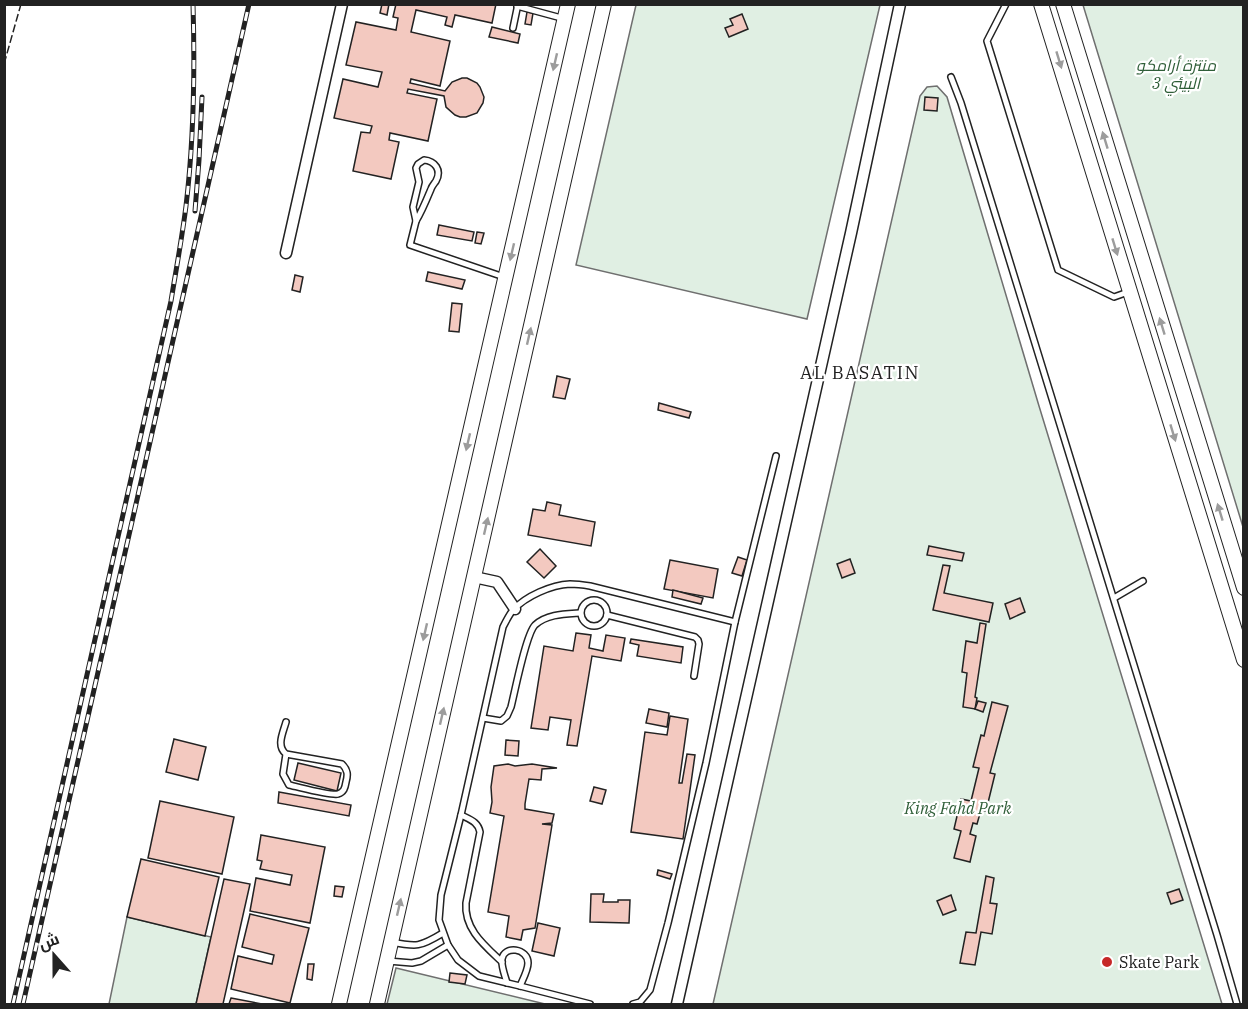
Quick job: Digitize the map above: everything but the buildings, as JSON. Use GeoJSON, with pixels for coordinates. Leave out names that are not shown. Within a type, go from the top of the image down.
{"type":"FeatureCollection","features":[{"type":"Feature","properties":{"kind":"street"},"geometry":{"type":"LineString","coordinates":[[286,253],[342,4]]}},
{"type":"Feature","properties":{"kind":"street"},"geometry":{"type":"LineString","coordinates":[[339,1005],[568,4]]}},
{"type":"Feature","properties":{"kind":"street"},"geometry":{"type":"LineString","coordinates":[[377,1005],[604,4]]}},
{"type":"Feature","properties":{"kind":"street"},"geometry":{"type":"LineString","coordinates":[[676,1005],[851,233],[900,4]]}},
{"type":"Feature","properties":{"kind":"street"},"geometry":{"type":"LineString","coordinates":[[1041,4],[1244,660]]}},
{"type":"Feature","properties":{"kind":"street"},"geometry":{"type":"LineString","coordinates":[[1063,4],[1244,588]]}},
{"type":"Feature","properties":{"kind":"street"},"geometry":{"type":"LineString","coordinates":[[1129,292],[1149,285]]}},
{"type":"Feature","properties":{"kind":"street"},"geometry":{"type":"LineString","coordinates":[[1207,541],[1227,535]]}},
{"type":"Feature","properties":{"kind":"street"},"geometry":{"type":"LineString","coordinates":[[474,577],[496,582],[514,609]]}},
{"type":"Feature","properties":{"kind":"lane"},"geometry":{"type":"LineString","coordinates":[[1006,4],[987,41],[1058,270],[1114,297],[1129,292]]}},
{"type":"Feature","properties":{"kind":"lane"},"geometry":{"type":"LineString","coordinates":[[513,28],[518,5],[565,19]]}},
{"type":"Feature","properties":{"kind":"lane"},"geometry":{"type":"LineString","coordinates":[[951,77],[1114,598],[1237,1005]]}},
{"type":"Feature","properties":{"kind":"lane"},"geometry":{"type":"LineString","coordinates":[[416,221],[413,207],[419,182],[416,168],[424,160],[428,160],[434,163],[438,174],[416,221],[410,245],[506,277]]}},
{"type":"Feature","properties":{"kind":"lane"},"geometry":{"type":"LineString","coordinates":[[633,1005],[640,1002],[650,990],[668,923],[706,763],[735,622],[776,456]]}},
{"type":"Feature","properties":{"kind":"lane"},"geometry":{"type":"LineString","coordinates":[[1114,598],[1143,581]]}},
{"type":"Feature","properties":{"kind":"lane"},"geometry":{"type":"LineString","coordinates":[[590,1005],[479,976],[458,960],[448,945],[439,920],[441,895],[503,627],[514,609],[531,597],[549,589],[570,584],[590,586],[735,622]]}},
{"type":"Feature","properties":{"kind":"lane"},"geometry":{"type":"LineString","coordinates":[[592,600],[603,604],[607,615],[605,620],[596,627],[585,623],[580,612],[586,602],[592,600]]}},
{"type":"Feature","properties":{"kind":"lane"},"geometry":{"type":"LineString","coordinates":[[483,718],[501,721],[507,716],[528,638],[534,626],[558,614],[580,612]]}},
{"type":"Feature","properties":{"kind":"lane"},"geometry":{"type":"LineString","coordinates":[[607,615],[695,637],[699,644],[694,676]]}},
{"type":"Feature","properties":{"kind":"lane"},"geometry":{"type":"LineString","coordinates":[[286,722],[280,745],[282,751],[286,754],[342,764],[348,774],[345,789],[333,794],[289,785],[283,774],[286,754]]}},
{"type":"Feature","properties":{"kind":"lane"},"geometry":{"type":"LineString","coordinates":[[461,815],[475,822],[480,832],[466,903],[466,918],[475,935],[502,962]]}},
{"type":"Feature","properties":{"kind":"lane"},"geometry":{"type":"LineString","coordinates":[[391,942],[420,945],[443,933]]}},
{"type":"Feature","properties":{"kind":"lane"},"geometry":{"type":"LineString","coordinates":[[387,961],[412,963],[421,961],[448,945]]}},
{"type":"Feature","properties":{"kind":"lane"},"geometry":{"type":"LineString","coordinates":[[507,983],[502,962],[503,956],[506,952],[518,950],[526,955],[528,960],[520,986]]}},
{"type":"Feature","properties":{"kind":"green space"},"geometry":{"type":"Polygon","coordinates":[[[636,5],[880,5],[807,319],[576,265],[636,5]]]}},
{"type":"Feature","properties":{"kind":"green space","name":"منتزة أرامكو البيئي 3"},"geometry":{"type":"Polygon","coordinates":[[[1083,5],[1243,5],[1243,527],[1083,5]]]}},
{"type":"Feature","properties":{"kind":"green space","name":"King Fahd Park"},"geometry":{"type":"Polygon","coordinates":[[[937,86],[947,97],[1222,1004],[713,1004],[920,96],[927,87],[937,86]]]}},
{"type":"Feature","properties":{"kind":"green space"},"geometry":{"type":"Polygon","coordinates":[[[127,917],[211,937],[196,1004],[109,1004],[127,917]]]}},
{"type":"Feature","properties":{"kind":"green space"},"geometry":{"type":"Polygon","coordinates":[[[396,968],[545,1004],[387,1004],[396,968]]]}},
{"type":"Feature","properties":{"kind":"railway"},"geometry":{"type":"LineString","coordinates":[[13,1004],[171,301],[191,156],[194,80],[193,4]]}},
{"type":"Feature","properties":{"kind":"railway"},"geometry":{"type":"LineString","coordinates":[[23,1004],[249,4]]}},
{"type":"Feature","properties":{"kind":"railway"},"geometry":{"type":"LineString","coordinates":[[195,211],[202,97]]}},
{"type":"Feature","properties":{"kind":"fence"},"geometry":{"type":"LineString","coordinates":[[4,64],[21,4]]}},
{"type":"Feature","properties":{"kind":"place","name":"Skate Park"},"geometry":{"type":"Point","coordinates":[1107,962]}},
{"type":"Feature","properties":{"kind":"district","name":"AL BASATIN"},"geometry":{"type":"Point","coordinates":[860,373]}}]}
